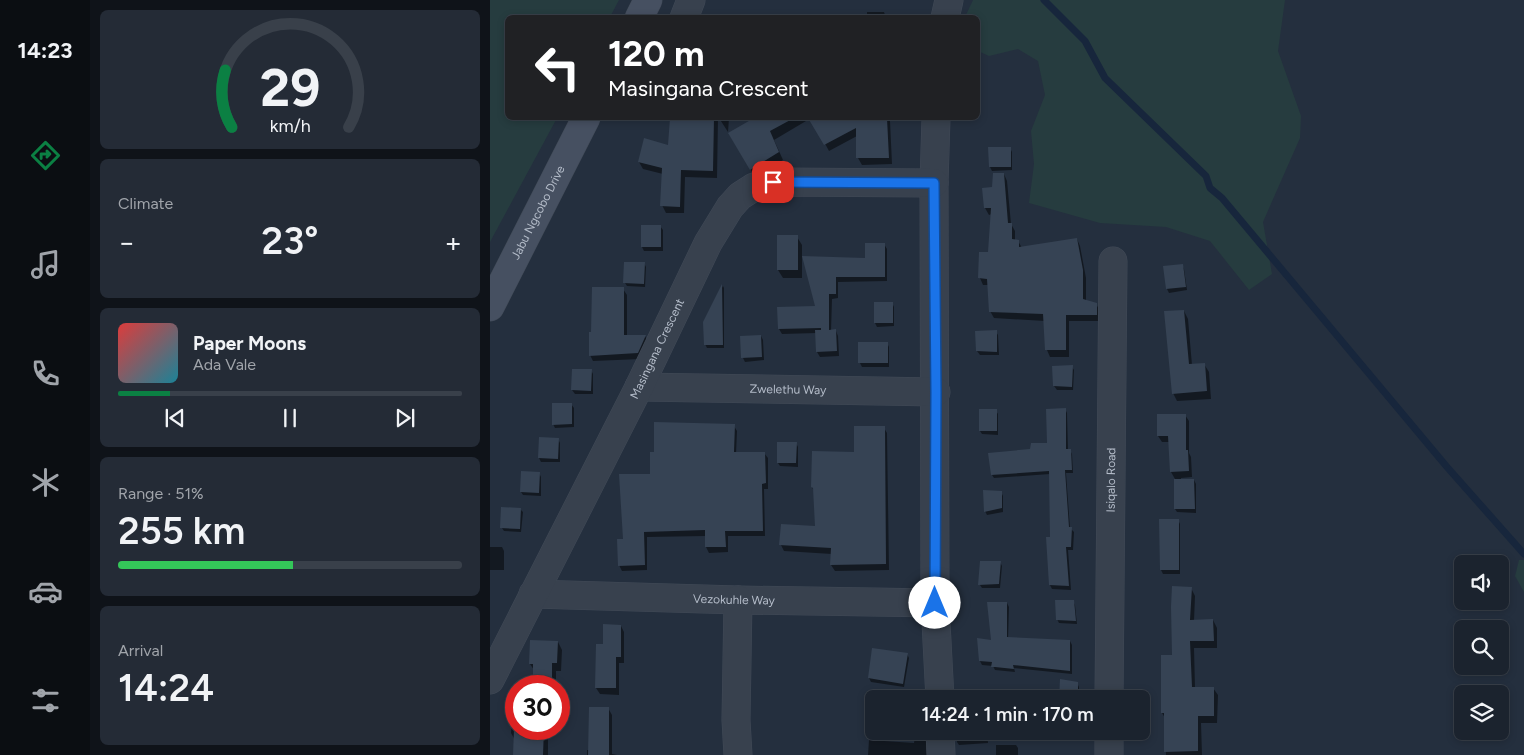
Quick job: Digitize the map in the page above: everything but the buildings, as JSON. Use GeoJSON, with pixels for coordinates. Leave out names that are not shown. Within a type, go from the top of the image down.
{"type":"FeatureCollection","features":[{"type":"Feature","properties":{"kind":"main road"},"geometry":{"type":"LineString","coordinates":[[640,15],[648,0]]}},
{"type":"Feature","properties":{"kind":"main road","name":"Jabu Ngcobo Drive"},"geometry":{"type":"LineString","coordinates":[[490,306],[585,120]]}},
{"type":"Feature","properties":{"kind":"street"},"geometry":{"type":"LineString","coordinates":[[685,15],[691,0]]}},
{"type":"Feature","properties":{"kind":"street"},"geometry":{"type":"LineString","coordinates":[[945,15],[949,0]]}},
{"type":"Feature","properties":{"kind":"street"},"geometry":{"type":"LineString","coordinates":[[936,120],[934,183],[936,392],[935,603],[940,690]]}},
{"type":"Feature","properties":{"kind":"street","name":"Masingana Crescent"},"geometry":{"type":"LineString","coordinates":[[490,680],[639,387],[708,243],[730,207],[740,196],[754,187],[773,182],[934,183]]}},
{"type":"Feature","properties":{"kind":"street","name":"Isiqalo Road"},"geometry":{"type":"LineString","coordinates":[[1109,690],[1113,261]]}},
{"type":"Feature","properties":{"kind":"street","name":"Zwelethu Way"},"geometry":{"type":"LineString","coordinates":[[639,387],[936,392]]}},
{"type":"Feature","properties":{"kind":"street","name":"Vezokuhle Way"},"geometry":{"type":"LineString","coordinates":[[533,594],[935,603]]}},
{"type":"Feature","properties":{"kind":"street"},"geometry":{"type":"LineString","coordinates":[[738,600],[736,720],[738,755]]}},
{"type":"Feature","properties":{"kind":"street"},"geometry":{"type":"LineString","coordinates":[[940,740],[941,755]]}},
{"type":"Feature","properties":{"kind":"street"},"geometry":{"type":"LineString","coordinates":[[1108,755],[1109,740]]}},
{"type":"Feature","properties":{"kind":"green space"},"geometry":{"type":"Polygon","coordinates":[[[490,0],[619,0],[611,15],[505,15],[505,120],[556,120],[490,242],[490,0]]]}},
{"type":"Feature","properties":{"kind":"green space"},"geometry":{"type":"Polygon","coordinates":[[[973,0],[1285,0],[1278,51],[1301,116],[1300,138],[1263,222],[1272,274],[1249,290],[1210,241],[1166,227],[1100,223],[1029,203],[1034,164],[1031,131],[1045,95],[1038,61],[1018,49],[989,56],[980,52],[980,15],[966,15],[973,0]]]}},
{"type":"Feature","properties":{"kind":"green space"},"geometry":{"type":"Polygon","coordinates":[[[1519,560],[1524,560],[1524,592],[1515,576],[1519,560]]]}},
{"type":"Feature","properties":{"kind":"waterway"},"geometry":{"type":"LineString","coordinates":[[1044,0],[1085,41],[1105,78],[1206,176],[1210,188],[1222,198],[1447,467],[1524,554]]}},
{"type":"Feature","properties":{"kind":"route"},"geometry":{"type":"LineString","coordinates":[[773,182],[934,183],[936,392],[935,603]]}}]}
